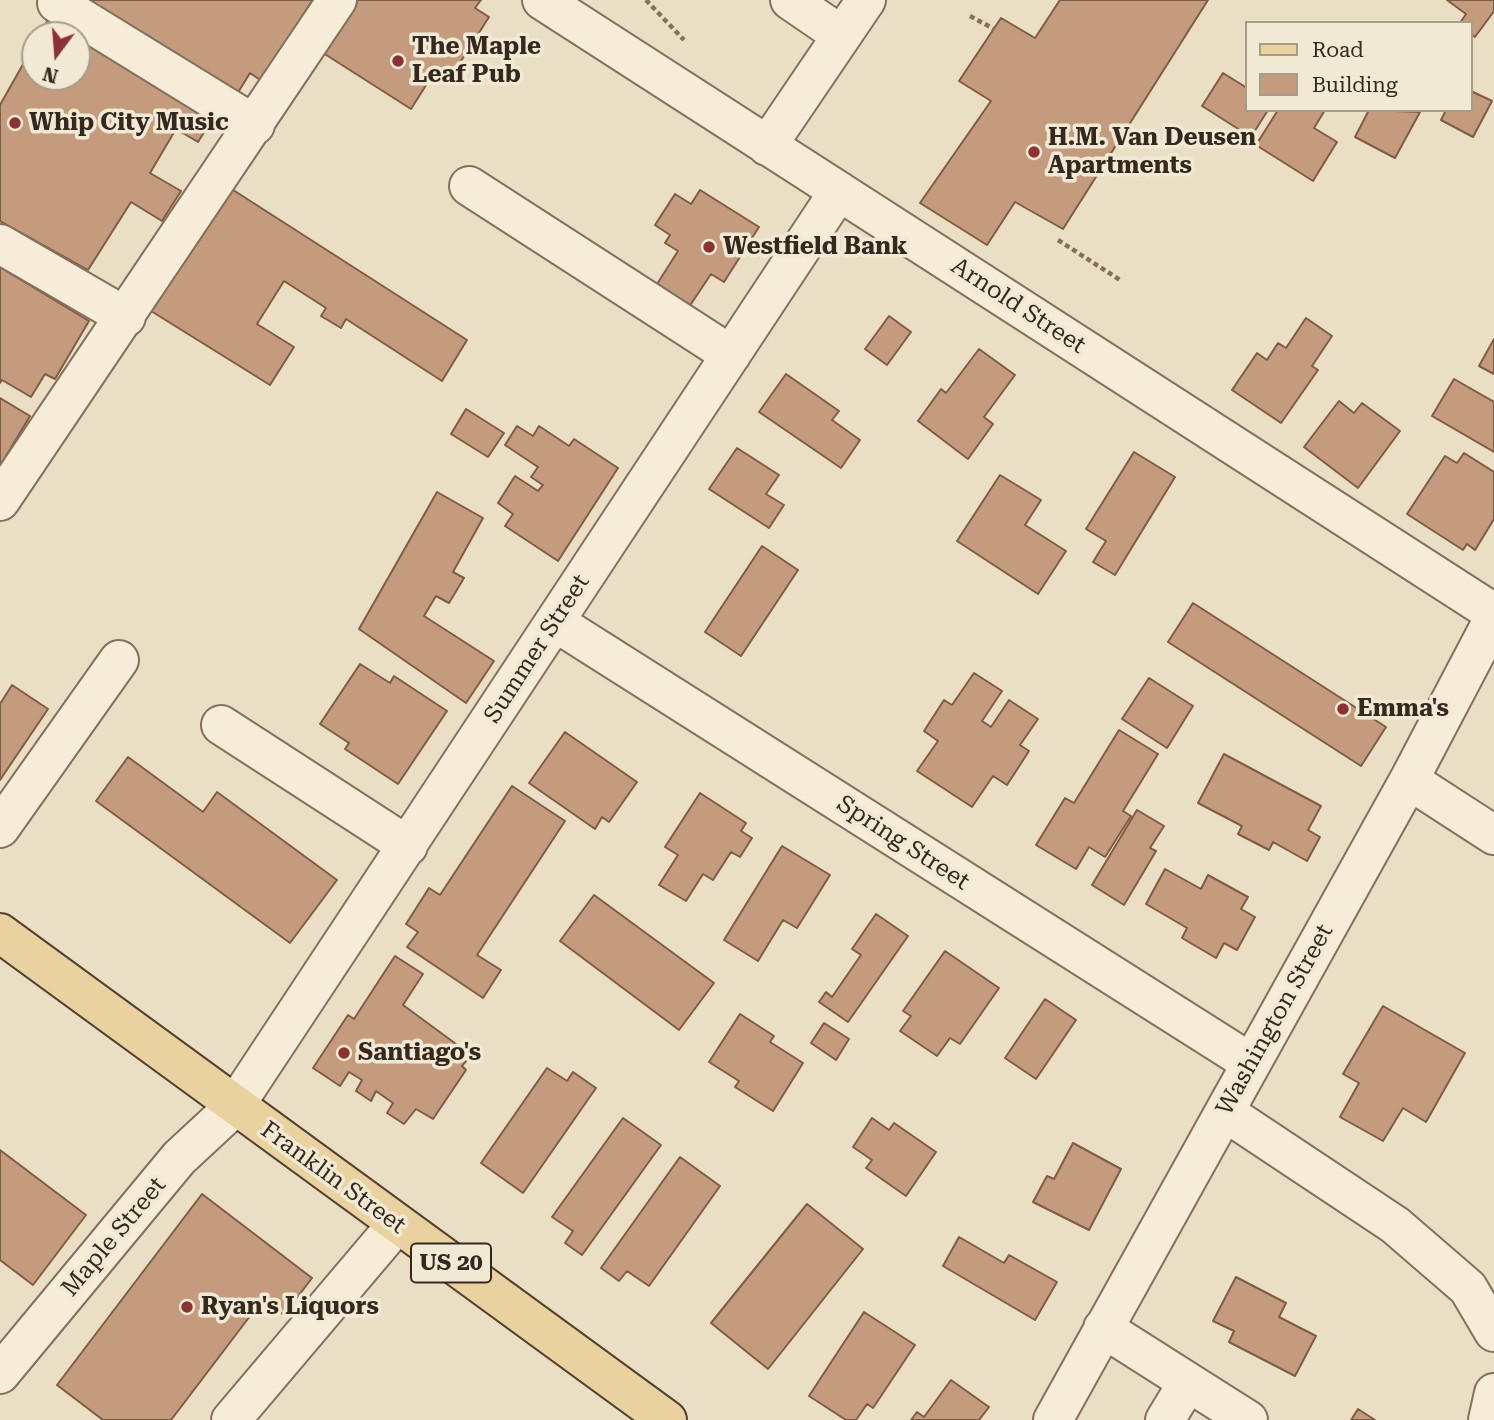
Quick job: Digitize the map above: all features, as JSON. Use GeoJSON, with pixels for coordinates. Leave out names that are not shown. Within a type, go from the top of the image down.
{"type":"FeatureCollection","features":[{"type":"Feature","properties":{"kind":"main road","name":"Franklin Street"},"geometry":{"type":"LineString","coordinates":[[3,942],[667,1420]]}},
{"type":"Feature","properties":{"kind":"street"},"geometry":{"type":"LineString","coordinates":[[0,501],[337,0]]}},
{"type":"Feature","properties":{"kind":"street","name":"Arnold Street"},"geometry":{"type":"LineString","coordinates":[[542,0],[1494,615]]}},
{"type":"Feature","properties":{"kind":"street"},"geometry":{"type":"LineString","coordinates":[[790,0],[841,35]]}},
{"type":"Feature","properties":{"kind":"street"},"geometry":{"type":"LineString","coordinates":[[768,146],[866,0]]}},
{"type":"Feature","properties":{"kind":"street"},"geometry":{"type":"LineString","coordinates":[[57,3],[255,125]]}},
{"type":"Feature","properties":{"kind":"street"},"geometry":{"type":"LineString","coordinates":[[469,186],[731,355]]}},
{"type":"Feature","properties":{"kind":"street","name":"Summer Street"},"geometry":{"type":"LineString","coordinates":[[234,1107],[839,191]]}},
{"type":"Feature","properties":{"kind":"street"},"geometry":{"type":"LineString","coordinates":[[0,244],[126,317]]}},
{"type":"Feature","properties":{"kind":"street","name":"Washington Street"},"geometry":{"type":"LineString","coordinates":[[1053,1420],[1409,780],[1494,615]]}},
{"type":"Feature","properties":{"kind":"street","name":"Spring Street"},"geometry":{"type":"LineString","coordinates":[[555,622],[1251,1063]]}},
{"type":"Feature","properties":{"kind":"street"},"geometry":{"type":"LineString","coordinates":[[0,828],[119,660]]}},
{"type":"Feature","properties":{"kind":"street"},"geometry":{"type":"LineString","coordinates":[[221,725],[408,846]]}},
{"type":"Feature","properties":{"kind":"street"},"geometry":{"type":"LineString","coordinates":[[1409,780],[1494,835]]}},
{"type":"Feature","properties":{"kind":"street","name":"Maple Street"},"geometry":{"type":"LineString","coordinates":[[4,1357],[179,1158],[234,1107]]}},
{"type":"Feature","properties":{"kind":"street"},"geometry":{"type":"LineString","coordinates":[[1225,1111],[1395,1225],[1468,1288],[1494,1332]]}},
{"type":"Feature","properties":{"kind":"street"},"geometry":{"type":"LineString","coordinates":[[231,1420],[397,1224]]}},
{"type":"Feature","properties":{"kind":"street"},"geometry":{"type":"LineString","coordinates":[[1103,1328],[1248,1420]]}},
{"type":"Feature","properties":{"kind":"street"},"geometry":{"type":"LineString","coordinates":[[1166,1420],[1188,1382]]}},
{"type":"Feature","properties":{"kind":"street"},"geometry":{"type":"LineString","coordinates":[[1488,1420],[1494,1393]]}},
{"type":"Feature","properties":{"kind":"path"},"geometry":{"type":"LineString","coordinates":[[970,16],[994,29]]}},
{"type":"Feature","properties":{"kind":"path"},"geometry":{"type":"LineString","coordinates":[[1058,240],[1120,280]]}},
{"type":"Feature","properties":{"kind":"building"},"geometry":{"type":"Polygon","coordinates":[[[67,0],[312,1],[277,55],[283,59],[266,84],[250,73],[229,107],[67,0]]]}},
{"type":"Feature","properties":{"kind":"building","name":"The Maple Leaf Pub"},"geometry":{"type":"Polygon","coordinates":[[[352,0],[481,0],[475,8],[489,17],[449,80],[435,71],[411,109],[320,51],[352,0]]]}},
{"type":"Feature","properties":{"kind":"building","name":"H.M. Van Deusen Apartments"},"geometry":{"type":"Polygon","coordinates":[[[1060,0],[1208,0],[1063,229],[1015,202],[987,245],[920,203],[991,101],[959,81],[1001,18],[1035,38],[1060,0]]]}},
{"type":"Feature","properties":{"kind":"building"},"geometry":{"type":"Polygon","coordinates":[[[1447,0],[1494,0],[1494,11],[1475,37],[1473,21],[1461,21],[1466,14],[1447,0]]]}},
{"type":"Feature","properties":{"kind":"building"},"geometry":{"type":"Polygon","coordinates":[[[51,14],[63,21],[47,21],[51,14]]]}},
{"type":"Feature","properties":{"kind":"building"},"geometry":{"type":"Polygon","coordinates":[[[91,38],[216,113],[198,142],[176,129],[150,173],[181,191],[162,221],[131,202],[88,270],[0,221],[0,105],[21,68],[21,91],[91,91],[91,38]]]}},
{"type":"Feature","properties":{"kind":"building"},"geometry":{"type":"Polygon","coordinates":[[[1223,73],[1246,87],[1246,112],[1267,112],[1251,137],[1202,106],[1223,73]]]}},
{"type":"Feature","properties":{"kind":"building"},"geometry":{"type":"Polygon","coordinates":[[[1473,92],[1492,101],[1473,137],[1441,120],[1445,112],[1473,112],[1473,92]]]}},
{"type":"Feature","properties":{"kind":"building"},"geometry":{"type":"Polygon","coordinates":[[[1277,112],[1324,112],[1314,128],[1337,142],[1313,181],[1256,145],[1277,112]]]}},
{"type":"Feature","properties":{"kind":"building"},"geometry":{"type":"Polygon","coordinates":[[[1368,112],[1420,112],[1395,158],[1355,137],[1368,112]]]}},
{"type":"Feature","properties":{"kind":"building"},"geometry":{"type":"Polygon","coordinates":[[[230,188],[467,340],[442,381],[346,319],[341,328],[321,316],[326,308],[284,281],[257,324],[294,347],[270,385],[151,311],[230,188]]]}},
{"type":"Feature","properties":{"kind":"building","name":"Westfield Bank"},"geometry":{"type":"Polygon","coordinates":[[[700,190],[759,227],[724,282],[711,274],[689,307],[652,292],[678,251],[665,243],[670,235],[655,225],[675,194],[691,204],[700,190]]]}},
{"type":"Feature","properties":{"kind":"building"},"geometry":{"type":"Polygon","coordinates":[[[0,267],[89,321],[55,379],[45,374],[31,397],[2,380],[0,383],[0,267]]]}},
{"type":"Feature","properties":{"kind":"building"},"geometry":{"type":"Polygon","coordinates":[[[889,316],[911,332],[887,365],[865,349],[889,316]]]}},
{"type":"Feature","properties":{"kind":"building"},"geometry":{"type":"Polygon","coordinates":[[[1306,318],[1332,336],[1312,366],[1318,370],[1281,423],[1232,390],[1257,353],[1267,360],[1278,343],[1286,348],[1306,318]]]}},
{"type":"Feature","properties":{"kind":"building"},"geometry":{"type":"Polygon","coordinates":[[[1494,339],[1494,374],[1479,366],[1494,339]]]}},
{"type":"Feature","properties":{"kind":"building"},"geometry":{"type":"Polygon","coordinates":[[[979,349],[1015,375],[984,417],[993,424],[968,459],[918,421],[941,389],[946,393],[979,349]]]}},
{"type":"Feature","properties":{"kind":"building"},"geometry":{"type":"Polygon","coordinates":[[[786,374],[839,411],[832,420],[860,440],[841,468],[759,412],[786,374]]]}},
{"type":"Feature","properties":{"kind":"building"},"geometry":{"type":"Polygon","coordinates":[[[1454,379],[1494,402],[1494,452],[1432,416],[1454,379]]]}},
{"type":"Feature","properties":{"kind":"building"},"geometry":{"type":"Polygon","coordinates":[[[0,398],[30,416],[6,456],[11,459],[0,476],[0,398]]]}},
{"type":"Feature","properties":{"kind":"building"},"geometry":{"type":"Polygon","coordinates":[[[1339,401],[1354,413],[1362,403],[1400,431],[1358,488],[1304,447],[1339,401]]]}},
{"type":"Feature","properties":{"kind":"building"},"geometry":{"type":"Polygon","coordinates":[[[466,409],[504,433],[488,457],[451,434],[466,409]]]}},
{"type":"Feature","properties":{"kind":"building"},"geometry":{"type":"Polygon","coordinates":[[[517,426],[533,436],[539,426],[569,446],[574,439],[618,468],[558,561],[505,526],[513,514],[498,503],[515,476],[538,491],[543,485],[531,477],[538,467],[505,445],[517,426]]]}},
{"type":"Feature","properties":{"kind":"building"},"geometry":{"type":"Polygon","coordinates":[[[737,448],[779,475],[766,494],[784,505],[769,528],[709,489],[737,448]]]}},
{"type":"Feature","properties":{"kind":"building"},"geometry":{"type":"Polygon","coordinates":[[[1134,452],[1175,477],[1115,575],[1093,562],[1106,541],[1086,529],[1134,452]]]}},
{"type":"Feature","properties":{"kind":"building"},"geometry":{"type":"Polygon","coordinates":[[[1464,453],[1494,472],[1494,519],[1475,550],[1467,544],[1463,550],[1407,514],[1445,456],[1457,463],[1464,453]]]}},
{"type":"Feature","properties":{"kind":"building"},"geometry":{"type":"Polygon","coordinates":[[[1000,475],[1041,500],[1025,525],[1066,551],[1038,594],[957,541],[1000,475]]]}},
{"type":"Feature","properties":{"kind":"building"},"geometry":{"type":"Polygon","coordinates":[[[437,492],[483,518],[453,572],[464,578],[449,603],[436,596],[424,616],[494,661],[466,703],[359,629],[437,492]]]}},
{"type":"Feature","properties":{"kind":"building"},"geometry":{"type":"Polygon","coordinates":[[[762,546],[798,570],[741,656],[705,632],[762,546]]]}},
{"type":"Feature","properties":{"kind":"building"},"geometry":{"type":"Polygon","coordinates":[[[1193,603],[1386,727],[1361,766],[1168,642],[1193,603]]]}},
{"type":"Feature","properties":{"kind":"building"},"geometry":{"type":"Polygon","coordinates":[[[360,664],[390,683],[394,676],[447,711],[398,784],[345,749],[349,743],[320,724],[360,664]]]}},
{"type":"Feature","properties":{"kind":"building"},"geometry":{"type":"Polygon","coordinates":[[[974,673],[1002,691],[982,721],[991,727],[1009,700],[1038,719],[1020,745],[1029,751],[1007,785],[993,776],[972,807],[917,771],[938,741],[924,731],[944,700],[952,705],[974,673]]]}},
{"type":"Feature","properties":{"kind":"building"},"geometry":{"type":"Polygon","coordinates":[[[1149,678],[1193,706],[1167,748],[1122,719],[1149,678]]]}},
{"type":"Feature","properties":{"kind":"building"},"geometry":{"type":"Polygon","coordinates":[[[12,685],[48,709],[0,780],[0,704],[12,685]]]}},
{"type":"Feature","properties":{"kind":"building"},"geometry":{"type":"Polygon","coordinates":[[[1119,730],[1158,754],[1123,811],[1131,816],[1105,857],[1089,847],[1076,869],[1036,845],[1065,798],[1074,803],[1119,730]]]}},
{"type":"Feature","properties":{"kind":"building"},"geometry":{"type":"Polygon","coordinates":[[[565,732],[637,782],[609,822],[602,817],[595,829],[529,783],[565,732]]]}},
{"type":"Feature","properties":{"kind":"building"},"geometry":{"type":"Polygon","coordinates":[[[1224,754],[1321,806],[1308,830],[1320,837],[1307,861],[1273,842],[1269,850],[1238,834],[1242,826],[1198,803],[1224,754]]]}},
{"type":"Feature","properties":{"kind":"building"},"geometry":{"type":"Polygon","coordinates":[[[128,757],[203,812],[217,792],[337,880],[290,943],[96,801],[128,757]]]}},
{"type":"Feature","properties":{"kind":"building"},"geometry":{"type":"Polygon","coordinates":[[[512,786],[565,821],[477,955],[501,970],[483,998],[407,947],[418,932],[406,924],[429,888],[440,895],[512,786]]]}},
{"type":"Feature","properties":{"kind":"building"},"geometry":{"type":"Polygon","coordinates":[[[700,793],[746,823],[741,831],[752,838],[740,857],[731,852],[713,880],[703,874],[686,901],[659,885],[678,855],[665,847],[700,793]]]}},
{"type":"Feature","properties":{"kind":"building"},"geometry":{"type":"Polygon","coordinates":[[[1137,810],[1164,826],[1150,848],[1156,851],[1124,905],[1092,885],[1137,810]]]}},
{"type":"Feature","properties":{"kind":"building"},"geometry":{"type":"Polygon","coordinates":[[[782,846],[830,875],[797,928],[783,920],[758,961],[724,940],[782,846]]]}},
{"type":"Feature","properties":{"kind":"building"},"geometry":{"type":"Polygon","coordinates":[[[1165,869],[1201,889],[1208,875],[1248,897],[1241,909],[1255,917],[1237,950],[1224,943],[1216,958],[1182,938],[1187,928],[1146,904],[1165,869]]]}},
{"type":"Feature","properties":{"kind":"building"},"geometry":{"type":"Polygon","coordinates":[[[594,895],[714,983],[679,1030],[560,941],[594,895]]]}},
{"type":"Feature","properties":{"kind":"building"},"geometry":{"type":"Polygon","coordinates":[[[876,914],[908,936],[848,1022],[819,1002],[826,992],[832,997],[861,955],[852,949],[876,914]]]}},
{"type":"Feature","properties":{"kind":"building"},"geometry":{"type":"Polygon","coordinates":[[[945,951],[999,988],[960,1044],[950,1038],[937,1056],[900,1031],[911,1016],[903,1011],[945,951]]]}},
{"type":"Feature","properties":{"kind":"building"},"geometry":{"type":"Polygon","coordinates":[[[395,956],[423,974],[403,1005],[471,1055],[462,1066],[466,1070],[433,1119],[416,1109],[404,1124],[387,1113],[393,1103],[376,1091],[371,1101],[356,1091],[362,1080],[349,1072],[340,1086],[313,1068],[348,1015],[354,1019],[395,956]]]}},
{"type":"Feature","properties":{"kind":"building"},"geometry":{"type":"Polygon","coordinates":[[[1045,999],[1076,1020],[1036,1079],[1005,1058],[1045,999]]]}},
{"type":"Feature","properties":{"kind":"building"},"geometry":{"type":"Polygon","coordinates":[[[1383,1006],[1465,1053],[1426,1122],[1403,1108],[1383,1141],[1340,1117],[1359,1083],[1343,1074],[1383,1006]]]}},
{"type":"Feature","properties":{"kind":"building"},"geometry":{"type":"Polygon","coordinates":[[[740,1014],[774,1036],[770,1042],[803,1063],[773,1111],[735,1087],[739,1081],[709,1062],[740,1014]]]}},
{"type":"Feature","properties":{"kind":"building"},"geometry":{"type":"Polygon","coordinates":[[[824,1023],[849,1039],[836,1060],[811,1043],[824,1023]]]}},
{"type":"Feature","properties":{"kind":"building"},"geometry":{"type":"Polygon","coordinates":[[[547,1068],[567,1081],[573,1072],[596,1088],[523,1193],[481,1163],[547,1068]]]}},
{"type":"Feature","properties":{"kind":"building"},"geometry":{"type":"Polygon","coordinates":[[[623,1118],[661,1145],[582,1255],[565,1243],[573,1231],[552,1217],[623,1118]]]}},
{"type":"Feature","properties":{"kind":"building"},"geometry":{"type":"Polygon","coordinates":[[[872,1118],[889,1130],[894,1123],[936,1152],[906,1196],[866,1168],[872,1160],[853,1147],[872,1118]]]}},
{"type":"Feature","properties":{"kind":"building"},"geometry":{"type":"Polygon","coordinates":[[[1073,1143],[1121,1169],[1089,1230],[1033,1202],[1047,1176],[1054,1179],[1073,1143]]]}},
{"type":"Feature","properties":{"kind":"building"},"geometry":{"type":"Polygon","coordinates":[[[0,1150],[86,1215],[33,1285],[0,1260],[0,1150]]]}},
{"type":"Feature","properties":{"kind":"building"},"geometry":{"type":"Polygon","coordinates":[[[680,1157],[720,1186],[649,1286],[627,1271],[619,1281],[601,1268],[680,1157]]]}},
{"type":"Feature","properties":{"kind":"building","name":"Ryan's Liquors"},"geometry":{"type":"Polygon","coordinates":[[[202,1194],[312,1278],[284,1315],[263,1299],[171,1420],[103,1420],[57,1385],[202,1194]]]}},
{"type":"Feature","properties":{"kind":"building"},"geometry":{"type":"Polygon","coordinates":[[[807,1204],[863,1249],[768,1369],[711,1323],[807,1204]]]}},
{"type":"Feature","properties":{"kind":"building"},"geometry":{"type":"Polygon","coordinates":[[[959,1237],[1004,1263],[1009,1255],[1057,1282],[1035,1320],[943,1266],[959,1237]]]}},
{"type":"Feature","properties":{"kind":"building"},"geometry":{"type":"Polygon","coordinates":[[[1236,1277],[1286,1303],[1279,1317],[1316,1336],[1295,1376],[1229,1342],[1234,1331],[1213,1321],[1236,1277]]]}},
{"type":"Feature","properties":{"kind":"building"},"geometry":{"type":"Polygon","coordinates":[[[864,1312],[915,1345],[873,1408],[867,1404],[856,1420],[846,1420],[809,1396],[864,1312]]]}},
{"type":"Feature","properties":{"kind":"building"},"geometry":{"type":"Polygon","coordinates":[[[951,1380],[989,1407],[979,1420],[911,1420],[917,1412],[924,1417],[951,1380]]]}},
{"type":"Feature","properties":{"kind":"building"},"geometry":{"type":"Polygon","coordinates":[[[1358,1409],[1375,1420],[1351,1420],[1358,1409]]]}},
{"type":"Feature","properties":{"kind":"place","name":"The Maple Leaf Pub"},"geometry":{"type":"Point","coordinates":[398,61]}},
{"type":"Feature","properties":{"kind":"place","name":"Whip City Music"},"geometry":{"type":"Point","coordinates":[15,123]}},
{"type":"Feature","properties":{"kind":"place","name":"H.M. Van Deusen Apartments"},"geometry":{"type":"Point","coordinates":[1034,152]}},
{"type":"Feature","properties":{"kind":"place","name":"Westfield Bank"},"geometry":{"type":"Point","coordinates":[709,247]}},
{"type":"Feature","properties":{"kind":"place","name":"Emma's"},"geometry":{"type":"Point","coordinates":[1343,709]}},
{"type":"Feature","properties":{"kind":"place","name":"Santiago's"},"geometry":{"type":"Point","coordinates":[344,1053]}},
{"type":"Feature","properties":{"kind":"place","name":"Ryan's Liquors"},"geometry":{"type":"Point","coordinates":[187,1307]}}]}
